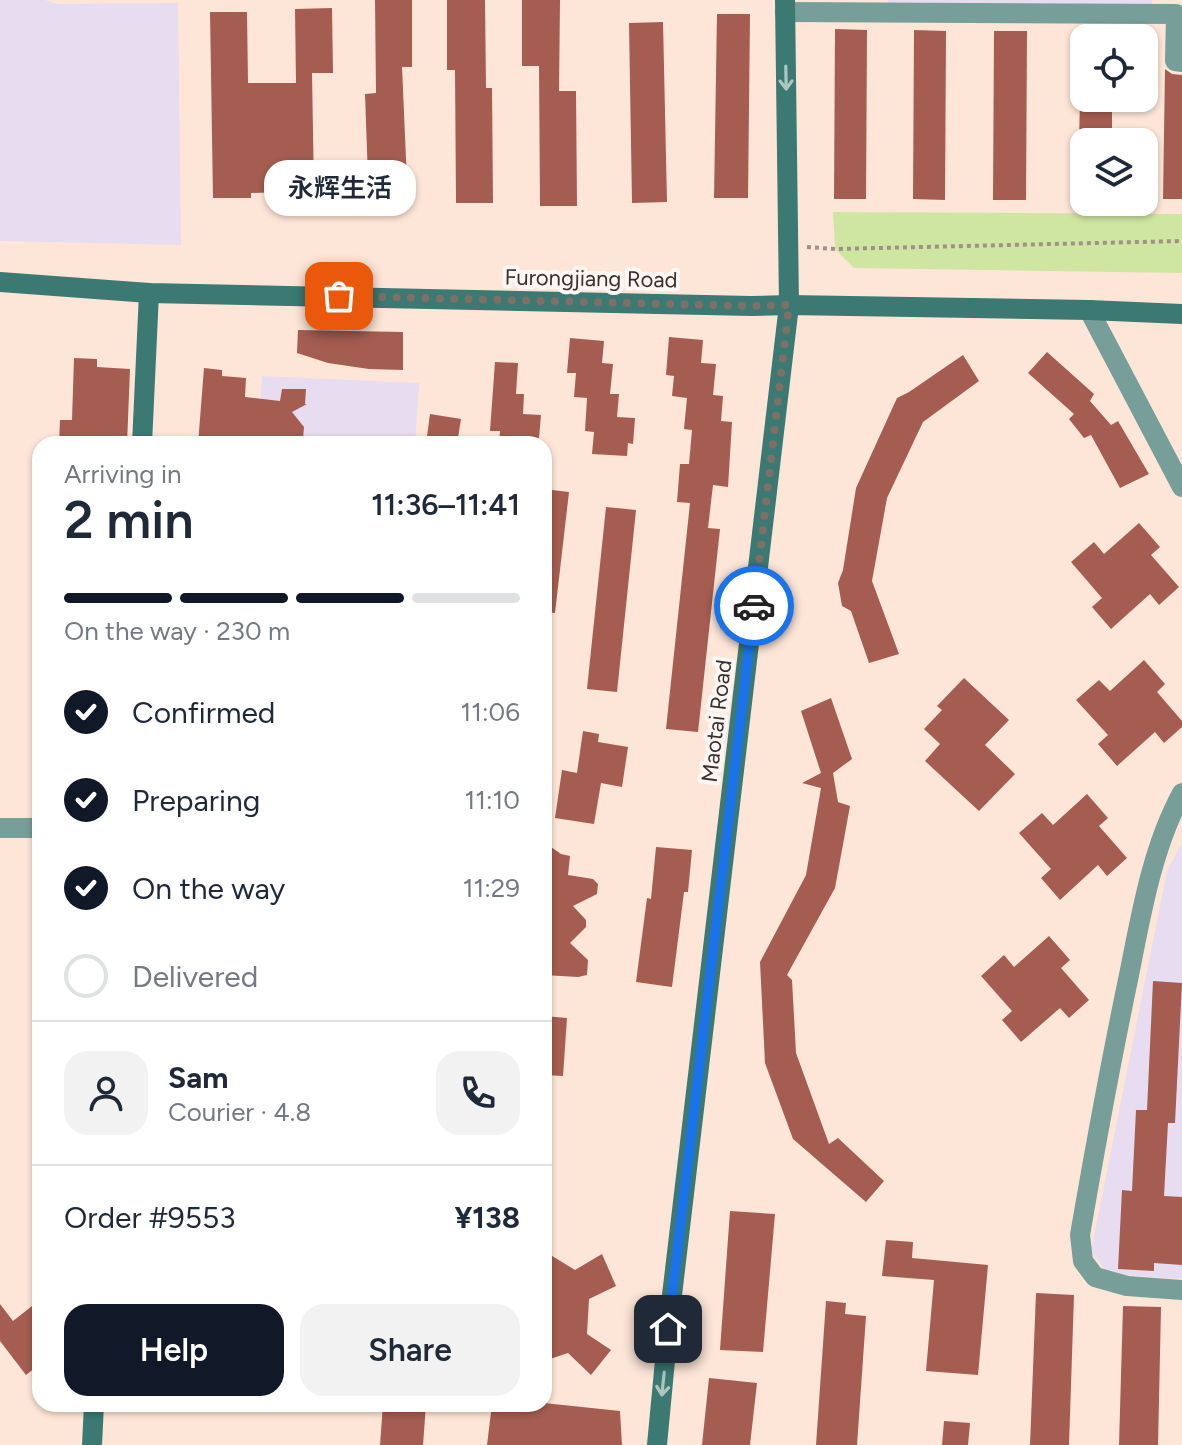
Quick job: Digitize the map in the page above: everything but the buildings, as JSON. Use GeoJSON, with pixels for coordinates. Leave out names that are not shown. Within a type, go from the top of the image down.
{"type":"FeatureCollection","features":[{"type":"Feature","properties":{"kind":"street"},"geometry":{"type":"LineString","coordinates":[[785,6],[1176,14],[1175,61],[1182,62]]}},
{"type":"Feature","properties":{"kind":"street","name":"Maotai Road"},"geometry":{"type":"LineString","coordinates":[[657,1445],[789,305],[785,6]]}},
{"type":"Feature","properties":{"kind":"street","name":"Furongjiang Road"},"geometry":{"type":"LineString","coordinates":[[0,282],[149,293],[1182,314]]}},
{"type":"Feature","properties":{"kind":"street"},"geometry":{"type":"LineString","coordinates":[[142,436],[149,293]]}},
{"type":"Feature","properties":{"kind":"street"},"geometry":{"type":"LineString","coordinates":[[1089,310],[1182,487]]}},
{"type":"Feature","properties":{"kind":"street"},"geometry":{"type":"LineString","coordinates":[[1182,793],[1172,811],[1147,890],[1111,1059],[1080,1235],[1083,1261],[1095,1277],[1127,1286],[1182,1290]]}},
{"type":"Feature","properties":{"kind":"street"},"geometry":{"type":"LineString","coordinates":[[0,828],[32,828]]}},
{"type":"Feature","properties":{"kind":"street"},"geometry":{"type":"LineString","coordinates":[[92,1445],[94,1412]]}},
{"type":"Feature","properties":{"kind":"path"},"geometry":{"type":"LineString","coordinates":[[789,246],[835,249],[1182,241]]}},
{"type":"Feature","properties":{"kind":"shaded area"},"geometry":{"type":"Polygon","coordinates":[[[0,0],[45,0],[57,4],[178,3],[181,245],[0,241],[0,0]]]}},
{"type":"Feature","properties":{"kind":"shaded area"},"geometry":{"type":"Polygon","coordinates":[[[888,0],[1152,0],[1152,14],[888,12],[888,0]]]}},
{"type":"Feature","properties":{"kind":"shaded area"},"geometry":{"type":"Polygon","coordinates":[[[262,376],[419,383],[416,436],[258,436],[262,376]]]}},
{"type":"Feature","properties":{"kind":"shaded area"},"geometry":{"type":"Polygon","coordinates":[[[1182,843],[1182,1279],[1108,1274],[1091,1251],[1167,871],[1182,843]]]}},
{"type":"Feature","properties":{"kind":"green space"},"geometry":{"type":"Polygon","coordinates":[[[833,212],[1070,213],[1070,216],[1182,214],[1182,273],[854,268],[835,249],[833,212]]]}},
{"type":"Feature","properties":{"kind":"way so far"},"geometry":{"type":"LineString","coordinates":[[339,296],[789,305],[754,606]]}},
{"type":"Feature","properties":{"kind":"place","name":"永辉生活"},"geometry":{"type":"Point","coordinates":[339,296]}},
{"type":"Feature","properties":{"kind":"route"},"geometry":{"type":"LineString","coordinates":[[668,1329],[754,606]]}}]}
